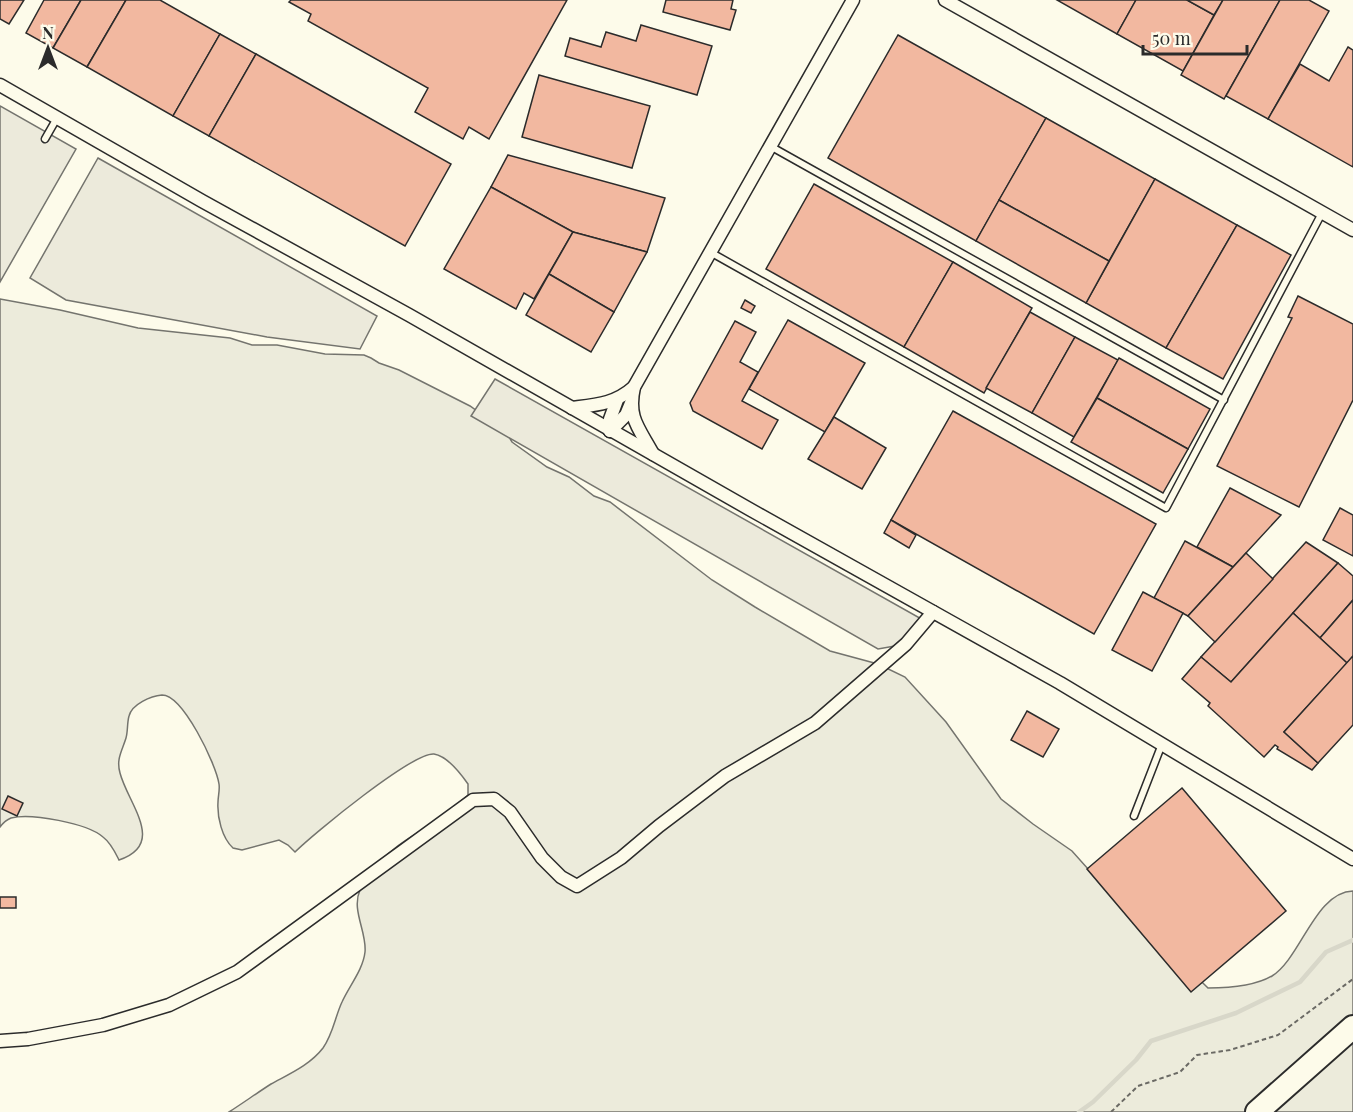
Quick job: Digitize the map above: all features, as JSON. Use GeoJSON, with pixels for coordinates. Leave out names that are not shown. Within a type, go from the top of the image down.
{"type":"FeatureCollection","features":[{"type":"Feature","properties":{"kind":"highway"},"geometry":{"type":"LineString","coordinates":[[1257,1112],[1353,1027]]}},
{"type":"Feature","properties":{"kind":"street"},"geometry":{"type":"LineString","coordinates":[[610,430],[626,415],[634,387],[853,0]]}},
{"type":"Feature","properties":{"kind":"street"},"geometry":{"type":"LineString","coordinates":[[945,0],[1353,230]]}},
{"type":"Feature","properties":{"kind":"street"},"geometry":{"type":"LineString","coordinates":[[0,85],[1162,743],[1353,859]]}},
{"type":"Feature","properties":{"kind":"street"},"geometry":{"type":"LineString","coordinates":[[572,408],[605,404],[634,387]]}},
{"type":"Feature","properties":{"kind":"street"},"geometry":{"type":"LineString","coordinates":[[610,430],[610,419],[617,399]]}},
{"type":"Feature","properties":{"kind":"street"},"geometry":{"type":"LineString","coordinates":[[631,403],[634,421],[653,454]]}},
{"type":"Feature","properties":{"kind":"street"},"geometry":{"type":"LineString","coordinates":[[0,1041],[28,1039],[103,1025],[169,1005],[237,972],[473,800],[494,799],[510,812],[542,858],[561,877],[577,886],[621,858],[725,776],[815,723],[906,644],[933,612]]}},
{"type":"Feature","properties":{"kind":"lane"},"geometry":{"type":"LineString","coordinates":[[45,138],[57,117]]}},
{"type":"Feature","properties":{"kind":"lane"},"geometry":{"type":"LineString","coordinates":[[770,146],[1224,399]]}},
{"type":"Feature","properties":{"kind":"lane"},"geometry":{"type":"LineString","coordinates":[[710,252],[1166,508],[1323,213]]}},
{"type":"Feature","properties":{"kind":"lane"},"geometry":{"type":"LineString","coordinates":[[1134,816],[1162,743]]}},
{"type":"Feature","properties":{"kind":"path"},"geometry":{"type":"LineString","coordinates":[[1111,1112],[1138,1086],[1180,1072],[1197,1055],[1230,1050],[1278,1035],[1353,979]]}},
{"type":"Feature","properties":{"kind":"shaded area"},"geometry":{"type":"Polygon","coordinates":[[[0,106],[76,149],[0,282],[0,106]]]}},
{"type":"Feature","properties":{"kind":"shaded area"},"geometry":{"type":"Polygon","coordinates":[[[98,158],[377,316],[360,349],[267,337],[66,300],[30,278],[98,158]]]}},
{"type":"Feature","properties":{"kind":"shaded area"},"geometry":{"type":"Polygon","coordinates":[[[0,299],[138,328],[230,338],[252,345],[277,345],[325,354],[364,355],[470,406],[506,432],[512,442],[547,467],[569,477],[594,496],[610,502],[712,580],[755,607],[830,651],[878,664],[905,677],[946,722],[1001,799],[1072,851],[1097,879],[1208,988],[1249,984],[1272,976],[1292,955],[1328,902],[1340,894],[1353,891],[1353,1112],[229,1112],[306,1064],[323,1048],[342,1002],[364,959],[365,944],[357,905],[360,890],[368,876],[389,853],[457,810],[461,801],[468,795],[468,784],[449,762],[434,754],[423,757],[386,779],[295,852],[279,840],[242,850],[233,848],[226,839],[219,821],[219,784],[212,762],[188,718],[170,698],[162,695],[142,701],[131,712],[119,759],[120,773],[136,810],[143,834],[141,844],[133,853],[119,860],[111,845],[103,837],[85,827],[58,820],[32,817],[11,818],[0,827],[0,299]]]}},
{"type":"Feature","properties":{"kind":"shaded area"},"geometry":{"type":"Polygon","coordinates":[[[495,379],[925,621],[906,644],[878,649],[471,416],[495,379]]]}},
{"type":"Feature","properties":{"kind":"building"},"geometry":{"type":"Polygon","coordinates":[[[0,0],[24,0],[9,24],[0,19],[0,0]]]}},
{"type":"Feature","properties":{"kind":"building"},"geometry":{"type":"Polygon","coordinates":[[[44,0],[81,0],[53,48],[26,33],[44,0]]]}},
{"type":"Feature","properties":{"kind":"building"},"geometry":{"type":"Polygon","coordinates":[[[81,0],[126,0],[87,67],[53,48],[81,0]]]}},
{"type":"Feature","properties":{"kind":"building"},"geometry":{"type":"Polygon","coordinates":[[[126,0],[160,0],[220,34],[173,116],[87,67],[126,0]]]}},
{"type":"Feature","properties":{"kind":"building"},"geometry":{"type":"Polygon","coordinates":[[[291,0],[567,0],[489,139],[469,127],[463,139],[415,112],[428,88],[308,21],[311,14],[289,2],[291,0]]]}},
{"type":"Feature","properties":{"kind":"building"},"geometry":{"type":"Polygon","coordinates":[[[666,0],[733,0],[731,9],[736,10],[730,30],[663,12],[666,0]]]}},
{"type":"Feature","properties":{"kind":"building"},"geometry":{"type":"Polygon","coordinates":[[[1057,0],[1136,0],[1117,34],[1057,0]]]}},
{"type":"Feature","properties":{"kind":"building"},"geometry":{"type":"Polygon","coordinates":[[[1136,0],[1187,0],[1214,15],[1183,71],[1117,34],[1136,0]]]}},
{"type":"Feature","properties":{"kind":"building"},"geometry":{"type":"Polygon","coordinates":[[[1187,0],[1223,0],[1214,15],[1187,0]]]}},
{"type":"Feature","properties":{"kind":"building"},"geometry":{"type":"Polygon","coordinates":[[[1223,0],[1280,0],[1224,99],[1181,75],[1223,0]]]}},
{"type":"Feature","properties":{"kind":"building"},"geometry":{"type":"Polygon","coordinates":[[[1280,0],[1309,0],[1329,11],[1268,119],[1226,96],[1280,0]]]}},
{"type":"Feature","properties":{"kind":"building"},"geometry":{"type":"Polygon","coordinates":[[[641,25],[712,46],[697,95],[565,56],[570,38],[601,47],[606,32],[636,41],[641,25]]]}},
{"type":"Feature","properties":{"kind":"building"},"geometry":{"type":"Polygon","coordinates":[[[220,34],[256,54],[209,136],[173,116],[220,34]]]}},
{"type":"Feature","properties":{"kind":"building"},"geometry":{"type":"Polygon","coordinates":[[[898,35],[1046,118],[976,241],[828,158],[898,35]]]}},
{"type":"Feature","properties":{"kind":"building"},"geometry":{"type":"Polygon","coordinates":[[[1348,47],[1353,50],[1353,167],[1268,119],[1300,64],[1329,81],[1348,47]]]}},
{"type":"Feature","properties":{"kind":"building"},"geometry":{"type":"Polygon","coordinates":[[[256,54],[451,164],[405,246],[209,136],[256,54]]]}},
{"type":"Feature","properties":{"kind":"building"},"geometry":{"type":"Polygon","coordinates":[[[539,75],[650,106],[632,168],[522,137],[539,75]]]}},
{"type":"Feature","properties":{"kind":"building"},"geometry":{"type":"Polygon","coordinates":[[[1046,118],[1155,179],[1109,261],[999,200],[1046,118]]]}},
{"type":"Feature","properties":{"kind":"building"},"geometry":{"type":"Polygon","coordinates":[[[508,155],[665,198],[647,252],[573,232],[491,187],[508,155]]]}},
{"type":"Feature","properties":{"kind":"building"},"geometry":{"type":"Polygon","coordinates":[[[1155,179],[1237,225],[1166,348],[1086,303],[1155,179]]]}},
{"type":"Feature","properties":{"kind":"building"},"geometry":{"type":"Polygon","coordinates":[[[814,184],[953,262],[904,347],[766,269],[814,184]]]}},
{"type":"Feature","properties":{"kind":"building"},"geometry":{"type":"Polygon","coordinates":[[[491,187],[573,232],[534,299],[524,293],[516,309],[444,269],[491,187]]]}},
{"type":"Feature","properties":{"kind":"building"},"geometry":{"type":"Polygon","coordinates":[[[999,200],[1109,261],[1086,303],[976,241],[999,200]]]}},
{"type":"Feature","properties":{"kind":"building"},"geometry":{"type":"Polygon","coordinates":[[[1237,225],[1291,255],[1223,379],[1166,348],[1237,225]]]}},
{"type":"Feature","properties":{"kind":"building"},"geometry":{"type":"Polygon","coordinates":[[[573,232],[647,252],[614,312],[549,274],[573,232]]]}},
{"type":"Feature","properties":{"kind":"building"},"geometry":{"type":"Polygon","coordinates":[[[953,262],[1032,308],[984,393],[904,347],[953,262]]]}},
{"type":"Feature","properties":{"kind":"building"},"geometry":{"type":"Polygon","coordinates":[[[549,274],[614,312],[591,352],[526,315],[549,274]]]}},
{"type":"Feature","properties":{"kind":"building"},"geometry":{"type":"Polygon","coordinates":[[[1298,296],[1353,324],[1353,400],[1299,507],[1217,466],[1292,318],[1288,317],[1298,296]]]}},
{"type":"Feature","properties":{"kind":"building"},"geometry":{"type":"Polygon","coordinates":[[[745,300],[755,306],[751,313],[741,308],[745,300]]]}},
{"type":"Feature","properties":{"kind":"building"},"geometry":{"type":"Polygon","coordinates":[[[1030,312],[1075,337],[1032,413],[986,388],[1030,312]]]}},
{"type":"Feature","properties":{"kind":"building"},"geometry":{"type":"Polygon","coordinates":[[[788,320],[865,363],[825,432],[749,389],[788,320]]]}},
{"type":"Feature","properties":{"kind":"building"},"geometry":{"type":"Polygon","coordinates":[[[735,321],[756,332],[740,362],[758,372],[742,401],[778,420],[762,449],[693,411],[690,403],[735,321]]]}},
{"type":"Feature","properties":{"kind":"building"},"geometry":{"type":"Polygon","coordinates":[[[1075,337],[1118,360],[1074,437],[1032,413],[1075,337]]]}},
{"type":"Feature","properties":{"kind":"building"},"geometry":{"type":"Polygon","coordinates":[[[1119,358],[1210,409],[1188,449],[1097,398],[1119,358]]]}},
{"type":"Feature","properties":{"kind":"building"},"geometry":{"type":"Polygon","coordinates":[[[1097,398],[1188,449],[1163,493],[1071,442],[1097,398]]]}},
{"type":"Feature","properties":{"kind":"building"},"geometry":{"type":"Polygon","coordinates":[[[953,411],[1156,524],[1094,634],[891,520],[953,411]]]}},
{"type":"Feature","properties":{"kind":"building"},"geometry":{"type":"Polygon","coordinates":[[[834,417],[886,448],[862,489],[808,459],[834,417]]]}},
{"type":"Feature","properties":{"kind":"building"},"geometry":{"type":"Polygon","coordinates":[[[1230,488],[1281,515],[1233,567],[1197,547],[1230,488]]]}},
{"type":"Feature","properties":{"kind":"building"},"geometry":{"type":"Polygon","coordinates":[[[1340,508],[1353,515],[1353,556],[1323,540],[1340,508]]]}},
{"type":"Feature","properties":{"kind":"building"},"geometry":{"type":"Polygon","coordinates":[[[891,520],[916,535],[909,548],[884,533],[891,520]]]}},
{"type":"Feature","properties":{"kind":"building"},"geometry":{"type":"Polygon","coordinates":[[[1185,541],[1233,567],[1188,616],[1154,598],[1185,541]]]}},
{"type":"Feature","properties":{"kind":"building"},"geometry":{"type":"Polygon","coordinates":[[[1306,542],[1338,563],[1231,682],[1201,657],[1306,542]]]}},
{"type":"Feature","properties":{"kind":"building"},"geometry":{"type":"Polygon","coordinates":[[[1246,553],[1273,579],[1215,642],[1188,616],[1246,553]]]}},
{"type":"Feature","properties":{"kind":"building"},"geometry":{"type":"Polygon","coordinates":[[[1338,563],[1353,576],[1353,600],[1320,638],[1293,613],[1338,563]]]}},
{"type":"Feature","properties":{"kind":"building"},"geometry":{"type":"Polygon","coordinates":[[[1143,592],[1183,613],[1152,671],[1112,650],[1143,592]]]}},
{"type":"Feature","properties":{"kind":"building"},"geometry":{"type":"Polygon","coordinates":[[[1353,600],[1353,656],[1347,663],[1320,638],[1353,600]]]}},
{"type":"Feature","properties":{"kind":"building"},"geometry":{"type":"Polygon","coordinates":[[[1293,613],[1347,663],[1284,732],[1318,763],[1312,770],[1277,749],[1275,745],[1264,757],[1208,706],[1210,703],[1182,679],[1201,657],[1231,682],[1293,613]]]}},
{"type":"Feature","properties":{"kind":"building"},"geometry":{"type":"Polygon","coordinates":[[[1353,656],[1353,725],[1318,763],[1284,732],[1353,656]]]}},
{"type":"Feature","properties":{"kind":"building"},"geometry":{"type":"Polygon","coordinates":[[[1027,711],[1059,729],[1043,757],[1011,740],[1027,711]]]}},
{"type":"Feature","properties":{"kind":"building"},"geometry":{"type":"Polygon","coordinates":[[[1182,788],[1286,911],[1191,992],[1087,869],[1182,788]]]}},
{"type":"Feature","properties":{"kind":"building"},"geometry":{"type":"Polygon","coordinates":[[[8,796],[23,803],[17,816],[2,809],[8,796]]]}},
{"type":"Feature","properties":{"kind":"building"},"geometry":{"type":"Polygon","coordinates":[[[0,897],[16,897],[16,908],[0,908],[0,897]]]}},
{"type":"Feature","properties":{"kind":"waterway"},"geometry":{"type":"LineString","coordinates":[[1079,1112],[1093,1102],[1136,1060],[1151,1041],[1236,1013],[1300,982],[1326,952],[1353,940]]}}]}
